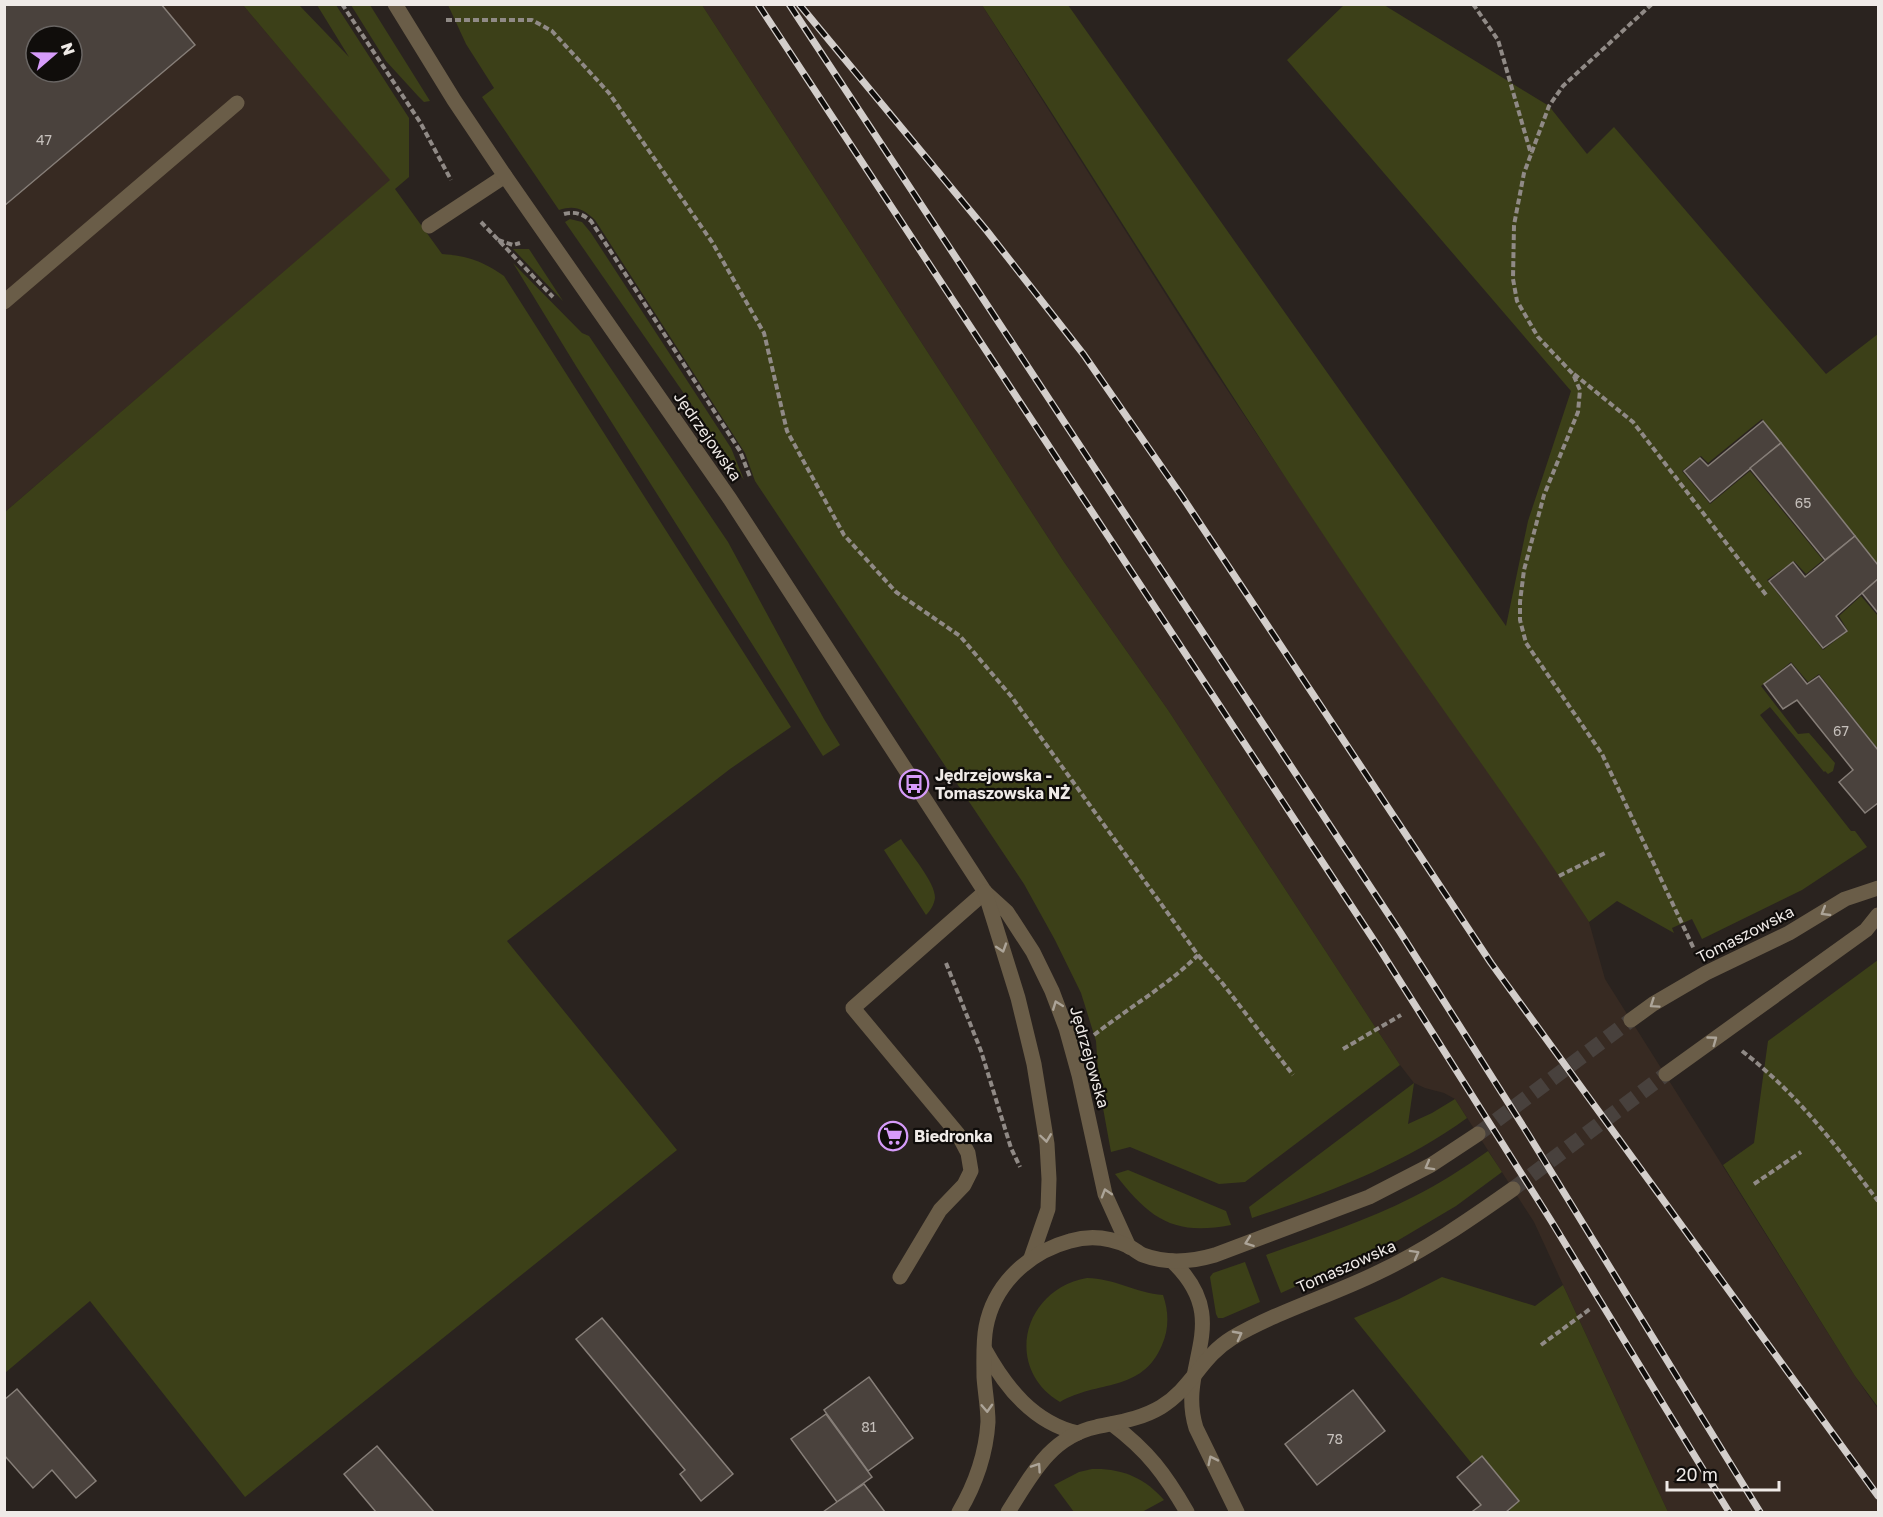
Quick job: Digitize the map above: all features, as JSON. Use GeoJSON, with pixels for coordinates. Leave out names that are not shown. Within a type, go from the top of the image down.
{"type":"FeatureCollection","features":[{"type":"Feature","properties":{"kind":"street","name":"Jędrzejowska"},"geometry":{"type":"LineString","coordinates":[[396,4],[454,100],[730,499],[985,892],[1007,912],[1033,952],[1052,991],[1073,1053],[1105,1194],[1129,1247]]}},
{"type":"Feature","properties":{"kind":"street"},"geometry":{"type":"LineString","coordinates":[[4,302],[237,104]]}},
{"type":"Feature","properties":{"kind":"street"},"geometry":{"type":"LineString","coordinates":[[429,226],[505,176]]}},
{"type":"Feature","properties":{"kind":"street","name":"Tomaszowska"},"geometry":{"type":"LineString","coordinates":[[1631,1020],[1653,1004],[1706,974],[1789,933],[1845,900],[1878,888]]}},
{"type":"Feature","properties":{"kind":"street","name":"Jędrzejowska"},"geometry":{"type":"LineString","coordinates":[[985,892],[1018,998],[1034,1064],[1047,1144],[1048,1209],[1031,1258]]}},
{"type":"Feature","properties":{"kind":"street"},"geometry":{"type":"LineString","coordinates":[[900,1277],[940,1210],[964,1185],[970,1171],[968,1153],[958,1134],[853,1008],[985,892]]}},
{"type":"Feature","properties":{"kind":"street"},"geometry":{"type":"LineString","coordinates":[[1666,1074],[1866,930],[1878,915]]}},
{"type":"Feature","properties":{"kind":"street"},"geometry":{"type":"LineString","coordinates":[[959,1512],[983,1458],[986,1440],[988,1422],[984,1377],[986,1327],[1001,1288],[1014,1272],[1031,1258],[1055,1245],[1099,1237],[1142,1254],[1172,1261],[1194,1261],[1369,1197],[1431,1165],[1478,1134]]}},
{"type":"Feature","properties":{"kind":"street","name":"Tomaszowska"},"geometry":{"type":"LineString","coordinates":[[1196,1374],[1204,1360],[1234,1337],[1407,1258],[1467,1222],[1513,1189]]}},
{"type":"Feature","properties":{"kind":"street"},"geometry":{"type":"LineString","coordinates":[[1172,1261],[1185,1274],[1196,1291],[1201,1313],[1203,1336],[1190,1394],[1191,1413],[1237,1512]]}},
{"type":"Feature","properties":{"kind":"street"},"geometry":{"type":"LineString","coordinates":[[985,1350],[1012,1393],[1050,1424],[1078,1433]]}},
{"type":"Feature","properties":{"kind":"street"},"geometry":{"type":"LineString","coordinates":[[1008,1512],[1044,1458],[1064,1440],[1078,1433],[1152,1413],[1182,1391],[1196,1374]]}},
{"type":"Feature","properties":{"kind":"street"},"geometry":{"type":"LineString","coordinates":[[1112,1424],[1137,1443],[1159,1467],[1187,1512]]}},
{"type":"Feature","properties":{"kind":"path"},"geometry":{"type":"LineString","coordinates":[[342,4],[420,122]]}},
{"type":"Feature","properties":{"kind":"path"},"geometry":{"type":"LineString","coordinates":[[1473,4],[1498,40],[1531,155]]}},
{"type":"Feature","properties":{"kind":"path"},"geometry":{"type":"LineString","coordinates":[[1652,4],[1563,86],[1549,106],[1524,173],[1514,225],[1513,279],[1516,301],[1538,337],[1573,374],[1633,422],[1767,596]]}},
{"type":"Feature","properties":{"kind":"path"},"geometry":{"type":"LineString","coordinates":[[446,20],[532,20],[552,31],[609,93],[712,242],[764,333],[787,431],[844,535],[896,592],[960,636],[1011,696],[1198,955],[1224,984],[1293,1076]]}},
{"type":"Feature","properties":{"kind":"path"},"geometry":{"type":"LineString","coordinates":[[1573,374],[1580,390],[1578,412],[1544,495],[1524,570],[1520,620],[1526,643],[1602,754],[1706,974]]}},
{"type":"Feature","properties":{"kind":"path"},"geometry":{"type":"LineString","coordinates":[[1559,876],[1605,853]]}},
{"type":"Feature","properties":{"kind":"path"},"geometry":{"type":"LineString","coordinates":[[934,938],[946,962],[981,1051],[1011,1149],[1022,1170]]}},
{"type":"Feature","properties":{"kind":"path"},"geometry":{"type":"LineString","coordinates":[[1073,1053],[1126,1010],[1183,970],[1198,955]]}},
{"type":"Feature","properties":{"kind":"path"},"geometry":{"type":"LineString","coordinates":[[1343,1049],[1401,1016]]}},
{"type":"Feature","properties":{"kind":"path"},"geometry":{"type":"LineString","coordinates":[[1720,1035],[1755,1060],[1788,1089],[1829,1137],[1878,1201]]}},
{"type":"Feature","properties":{"kind":"path"},"geometry":{"type":"LineString","coordinates":[[1754,1184],[1801,1152]]}},
{"type":"Feature","properties":{"kind":"path"},"geometry":{"type":"LineString","coordinates":[[1541,1345],[1590,1309]]}},
{"type":"Feature","properties":{"kind":"shaded area"},"geometry":{"type":"Polygon","coordinates":[[[5,5],[243,5],[391,180],[5,512],[5,5]]]}},
{"type":"Feature","properties":{"kind":"shaded area"},"geometry":{"type":"Polygon","coordinates":[[[702,5],[982,5],[1206,358],[1358,586],[1555,868],[1589,922],[1605,979],[1878,1409],[1878,1512],[1668,1512],[1534,1222],[1455,1099],[1414,1083],[1400,1065],[1168,710],[1064,562],[702,5]]]}},
{"type":"Feature","properties":{"kind":"green space"},"geometry":{"type":"Polygon","coordinates":[[[243,5],[299,5],[349,57],[317,5],[336,5],[409,118],[409,177],[395,189],[442,254],[475,260],[504,276],[791,727],[730,769],[507,941],[677,1150],[245,1497],[90,1301],[5,1373],[5,512],[390,180],[243,5]]]}},
{"type":"Feature","properties":{"kind":"green space"},"geometry":{"type":"Polygon","coordinates":[[[351,5],[370,5],[430,101],[424,102],[386,61],[351,5]]]}},
{"type":"Feature","properties":{"kind":"green space"},"geometry":{"type":"Polygon","coordinates":[[[448,5],[702,5],[1064,562],[1168,710],[1400,1065],[1245,1182],[1219,1184],[1130,1147],[1111,1152],[1099,1086],[1096,1041],[1081,993],[1024,884],[755,481],[745,453],[595,220],[578,209],[559,210],[482,97],[494,88],[466,44],[448,5]]]}},
{"type":"Feature","properties":{"kind":"green space"},"geometry":{"type":"Polygon","coordinates":[[[982,5],[1068,5],[1506,626],[1528,521],[1571,391],[1287,60],[1344,5],[1384,5],[1549,106],[1587,154],[1614,127],[1826,374],[1878,334],[1878,565],[1762,419],[1708,463],[1701,456],[1682,471],[1710,504],[1750,471],[1823,560],[1806,574],[1794,561],[1767,580],[1823,650],[1848,631],[1839,616],[1861,596],[1878,616],[1878,749],[1819,674],[1808,682],[1791,662],[1761,686],[1798,734],[1809,733],[1835,763],[1833,771],[1828,774],[1824,772],[1770,707],[1760,715],[1851,831],[1855,831],[1867,847],[1802,890],[1702,939],[1692,919],[1672,928],[1674,933],[1617,901],[1589,922],[1309,513],[982,5]]]}},
{"type":"Feature","properties":{"kind":"green space"},"geometry":{"type":"Polygon","coordinates":[[[570,219],[582,222],[591,233],[731,448],[744,480],[565,222],[570,219]]]}},
{"type":"Feature","properties":{"kind":"green space"},"geometry":{"type":"Polygon","coordinates":[[[513,249],[529,249],[563,301],[513,249]]]}},
{"type":"Feature","properties":{"kind":"green space"},"geometry":{"type":"Polygon","coordinates":[[[513,263],[582,333],[589,336],[728,542],[840,745],[823,756],[513,263]]]}},
{"type":"Feature","properties":{"kind":"green space"},"geometry":{"type":"Polygon","coordinates":[[[901,839],[927,876],[934,892],[934,903],[926,915],[884,850],[901,839]]]}},
{"type":"Feature","properties":{"kind":"green space"},"geometry":{"type":"Polygon","coordinates":[[[1878,960],[1878,1407],[1855,1376],[1723,1165],[1754,1143],[1768,1041],[1878,960]]]}},
{"type":"Feature","properties":{"kind":"green space"},"geometry":{"type":"Polygon","coordinates":[[[1414,1083],[1408,1124],[1455,1099],[1467,1118],[1417,1150],[1390,1164],[1336,1188],[1252,1218],[1249,1207],[1414,1083]]]}},
{"type":"Feature","properties":{"kind":"green space"},"geometry":{"type":"Polygon","coordinates":[[[1488,1151],[1502,1172],[1456,1206],[1397,1241],[1281,1293],[1266,1255],[1395,1206],[1461,1170],[1488,1151]]]}},
{"type":"Feature","properties":{"kind":"green space"},"geometry":{"type":"Polygon","coordinates":[[[1128,1170],[1226,1211],[1231,1225],[1193,1228],[1178,1226],[1164,1220],[1140,1202],[1115,1174],[1128,1170]]]}},
{"type":"Feature","properties":{"kind":"green space"},"geometry":{"type":"Polygon","coordinates":[[[1245,1262],[1260,1302],[1218,1318],[1210,1277],[1213,1273],[1245,1262]]]}},
{"type":"Feature","properties":{"kind":"green space"},"geometry":{"type":"Polygon","coordinates":[[[1442,1277],[1535,1306],[1563,1285],[1668,1512],[1511,1512],[1354,1318],[1442,1277]]]}},
{"type":"Feature","properties":{"kind":"green space"},"geometry":{"type":"Polygon","coordinates":[[[1087,1278],[1106,1280],[1143,1292],[1163,1295],[1167,1314],[1166,1333],[1153,1360],[1143,1371],[1131,1378],[1074,1395],[1060,1402],[1042,1387],[1031,1370],[1027,1351],[1028,1331],[1035,1313],[1048,1297],[1065,1285],[1087,1278]]]}},
{"type":"Feature","properties":{"kind":"green space"},"geometry":{"type":"Polygon","coordinates":[[[1092,1469],[1113,1470],[1132,1476],[1157,1492],[1164,1500],[1142,1512],[1074,1512],[1054,1485],[1079,1472],[1092,1469]]]}},
{"type":"Feature","properties":{"kind":"building"},"geometry":{"type":"Polygon","coordinates":[[[4,4],[161,4],[195,45],[4,206],[4,4]]]}},
{"type":"Feature","properties":{"kind":"building"},"geometry":{"type":"Polygon","coordinates":[[[1763,421],[1781,443],[1710,502],[1684,471],[1700,458],[1708,466],[1763,421]]]}},
{"type":"Feature","properties":{"kind":"building"},"geometry":{"type":"Polygon","coordinates":[[[1781,443],[1855,536],[1825,560],[1750,468],[1781,443]]]}},
{"type":"Feature","properties":{"kind":"building"},"geometry":{"type":"Polygon","coordinates":[[[1855,536],[1878,565],[1878,579],[1836,616],[1847,631],[1823,648],[1769,581],[1793,562],[1805,577],[1855,536]]]}},
{"type":"Feature","properties":{"kind":"building"},"geometry":{"type":"Polygon","coordinates":[[[1878,579],[1878,613],[1862,593],[1878,579]]]}},
{"type":"Feature","properties":{"kind":"building"},"geometry":{"type":"Polygon","coordinates":[[[1791,664],[1807,684],[1819,676],[1878,750],[1878,803],[1865,813],[1839,782],[1853,770],[1797,700],[1783,709],[1764,684],[1791,664]]]}},
{"type":"Feature","properties":{"kind":"building"},"geometry":{"type":"Polygon","coordinates":[[[602,1318],[733,1474],[701,1501],[680,1474],[685,1470],[576,1339],[602,1318]]]}},
{"type":"Feature","properties":{"kind":"building"},"geometry":{"type":"Polygon","coordinates":[[[869,1377],[913,1438],[868,1471],[824,1410],[869,1377]]]}},
{"type":"Feature","properties":{"kind":"building"},"geometry":{"type":"Polygon","coordinates":[[[17,1389],[96,1481],[76,1498],[52,1470],[33,1488],[4,1455],[4,1400],[17,1389]]]}},
{"type":"Feature","properties":{"kind":"building"},"geometry":{"type":"Polygon","coordinates":[[[1353,1390],[1385,1431],[1317,1485],[1285,1444],[1353,1390]]]}},
{"type":"Feature","properties":{"kind":"building"},"geometry":{"type":"Polygon","coordinates":[[[826,1414],[872,1477],[837,1502],[791,1439],[826,1414]]]}},
{"type":"Feature","properties":{"kind":"building"},"geometry":{"type":"Polygon","coordinates":[[[377,1446],[434,1512],[376,1512],[344,1474],[377,1446]]]}},
{"type":"Feature","properties":{"kind":"building"},"geometry":{"type":"Polygon","coordinates":[[[1482,1456],[1519,1501],[1506,1512],[1474,1512],[1481,1505],[1457,1477],[1482,1456]]]}},
{"type":"Feature","properties":{"kind":"building"},"geometry":{"type":"Polygon","coordinates":[[[864,1484],[885,1512],[823,1512],[837,1502],[864,1484]]]}},
{"type":"Feature","properties":{"kind":"tunnel"},"geometry":{"type":"LineString","coordinates":[[1478,1134],[1631,1020]]}},
{"type":"Feature","properties":{"kind":"tunnel"},"geometry":{"type":"LineString","coordinates":[[1513,1189],[1666,1074]]}},
{"type":"Feature","properties":{"kind":"railway"},"geometry":{"type":"LineString","coordinates":[[758,4],[1379,948],[1550,1219],[1729,1512]]}},
{"type":"Feature","properties":{"kind":"railway"},"geometry":{"type":"LineString","coordinates":[[789,4],[1400,932],[1528,1134],[1760,1512]]}},
{"type":"Feature","properties":{"kind":"railway"},"geometry":{"type":"LineString","coordinates":[[799,4],[987,231],[1084,355],[1181,495],[1491,963],[1878,1496]]}},
{"type":"Feature","properties":{"kind":"place","name":"Jędrzejowska - Tomaszowska NŻ"},"geometry":{"type":"Point","coordinates":[914,784]}},
{"type":"Feature","properties":{"kind":"place","name":"Biedronka"},"geometry":{"type":"Point","coordinates":[893,1136]}}]}
